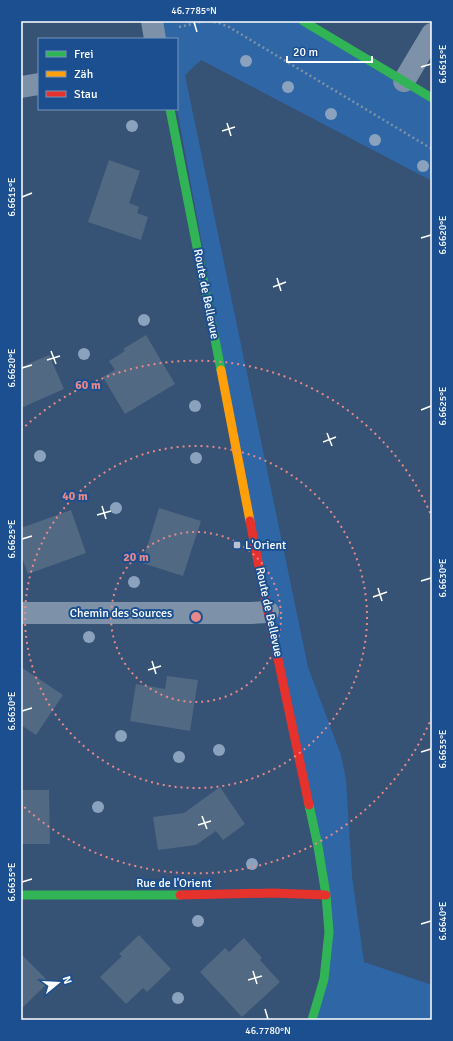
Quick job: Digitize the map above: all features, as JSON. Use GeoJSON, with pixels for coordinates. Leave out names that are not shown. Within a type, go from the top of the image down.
{"type":"FeatureCollection","features":[{"type":"Feature","properties":{"kind":"street"},"geometry":{"type":"LineString","coordinates":[[152,21],[155,38]]}},
{"type":"Feature","properties":{"kind":"street"},"geometry":{"type":"LineString","coordinates":[[303,21],[432,98]]}},
{"type":"Feature","properties":{"kind":"street"},"geometry":{"type":"LineString","coordinates":[[404,81],[432,34]]}},
{"type":"Feature","properties":{"kind":"street"},"geometry":{"type":"LineString","coordinates":[[21,87],[38,84]]}},
{"type":"Feature","properties":{"kind":"street","name":"Route de Bellevue"},"geometry":{"type":"LineString","coordinates":[[170,110],[268,612],[318,846],[326,895],[329,932],[324,979],[312,1020]]}},
{"type":"Feature","properties":{"kind":"street","name":"Chemin des Sources"},"geometry":{"type":"LineString","coordinates":[[21,613],[268,612]]}},
{"type":"Feature","properties":{"kind":"street","name":"Rue de l'Orient"},"geometry":{"type":"LineString","coordinates":[[21,895],[326,895]]}},
{"type":"Feature","properties":{"kind":"path"},"geometry":{"type":"LineString","coordinates":[[178,27],[205,21]]}},
{"type":"Feature","properties":{"kind":"path"},"geometry":{"type":"LineString","coordinates":[[209,21],[229,27],[432,149]]}},
{"type":"Feature","properties":{"kind":"shaded area"},"geometry":{"type":"Polygon","coordinates":[[[152,21],[303,21],[432,98],[432,181],[201,60],[185,75],[308,667],[341,755],[346,779],[352,876],[364,962],[432,985],[432,1020],[312,1020],[329,932],[177,110],[178,38],[155,38],[152,21]]]}},
{"type":"Feature","properties":{"kind":"building"},"geometry":{"type":"Polygon","coordinates":[[[109,160],[140,171],[129,203],[139,207],[137,213],[148,217],[141,240],[88,222],[109,160]]]}},
{"type":"Feature","properties":{"kind":"building"},"geometry":{"type":"Polygon","coordinates":[[[146,335],[175,384],[125,414],[103,377],[115,370],[109,361],[125,351],[123,349],[146,335]]]}},
{"type":"Feature","properties":{"kind":"building"},"geometry":{"type":"Polygon","coordinates":[[[49,355],[64,389],[21,408],[21,367],[49,355]]]}},
{"type":"Feature","properties":{"kind":"building"},"geometry":{"type":"Polygon","coordinates":[[[159,508],[201,521],[183,576],[142,563],[159,508]]]}},
{"type":"Feature","properties":{"kind":"building"},"geometry":{"type":"Polygon","coordinates":[[[71,510],[86,553],[28,574],[21,555],[21,528],[71,510]]]}},
{"type":"Feature","properties":{"kind":"building"},"geometry":{"type":"Polygon","coordinates":[[[21,667],[63,695],[36,735],[21,725],[21,667]]]}},
{"type":"Feature","properties":{"kind":"building"},"geometry":{"type":"Polygon","coordinates":[[[167,676],[198,680],[190,731],[130,721],[136,684],[165,689],[167,676]]]}},
{"type":"Feature","properties":{"kind":"building"},"geometry":{"type":"Polygon","coordinates":[[[220,787],[245,824],[223,840],[216,831],[196,845],[158,850],[153,817],[184,813],[220,787]]]}},
{"type":"Feature","properties":{"kind":"building"},"geometry":{"type":"Polygon","coordinates":[[[21,790],[49,790],[50,844],[21,844],[21,790]]]}},
{"type":"Feature","properties":{"kind":"building"},"geometry":{"type":"Polygon","coordinates":[[[139,935],[171,969],[147,992],[143,988],[126,1004],[100,977],[122,956],[119,954],[139,935]]]}},
{"type":"Feature","properties":{"kind":"building"},"geometry":{"type":"Polygon","coordinates":[[[244,938],[262,958],[260,960],[280,982],[242,1017],[200,972],[225,948],[229,952],[244,938]]]}},
{"type":"Feature","properties":{"kind":"building"},"geometry":{"type":"Polygon","coordinates":[[[21,954],[49,982],[21,1009],[21,954]]]}},
{"type":"Feature","properties":{"kind":"traffic: fast"},"geometry":{"type":"LineString","coordinates":[[303,21],[432,98]]}},
{"type":"Feature","properties":{"kind":"traffic: fast"},"geometry":{"type":"LineString","coordinates":[[170,110],[221,370]]}},
{"type":"Feature","properties":{"kind":"traffic: fast"},"geometry":{"type":"LineString","coordinates":[[309,805],[318,846],[326,895],[329,932],[324,979],[312,1020]]}},
{"type":"Feature","properties":{"kind":"traffic: fast"},"geometry":{"type":"LineString","coordinates":[[21,895],[180,895]]}},
{"type":"Feature","properties":{"kind":"traffic: slow"},"geometry":{"type":"LineString","coordinates":[[221,370],[250,521]]}},
{"type":"Feature","properties":{"kind":"traffic: jam"},"geometry":{"type":"LineString","coordinates":[[250,521],[309,805]]}},
{"type":"Feature","properties":{"kind":"traffic: jam"},"geometry":{"type":"LineString","coordinates":[[180,895],[272,893],[326,895]]}},
{"type":"Feature","properties":{"kind":"place","name":"L'Orient"},"geometry":{"type":"Point","coordinates":[237,545]}}]}
